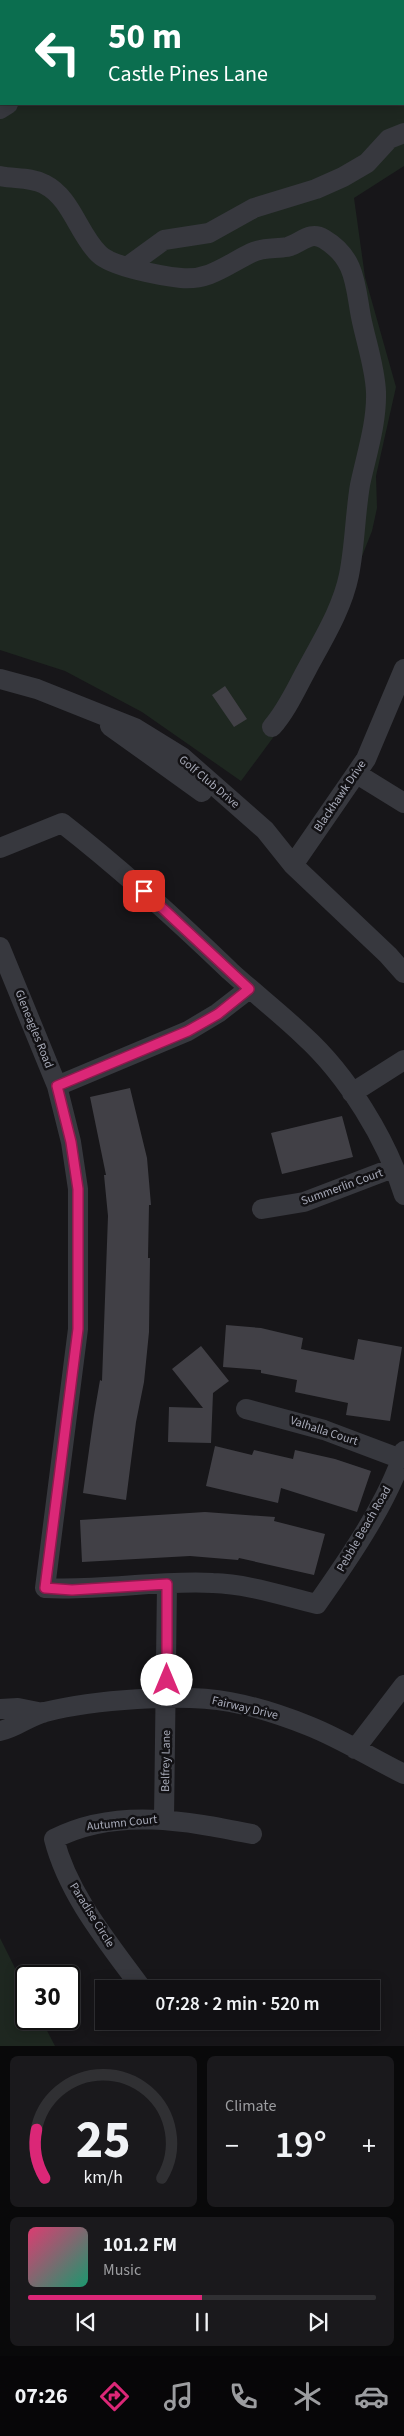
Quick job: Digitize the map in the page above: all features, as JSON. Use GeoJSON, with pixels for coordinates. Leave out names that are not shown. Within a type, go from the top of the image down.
{"type":"FeatureCollection","features":[{"type":"Feature","properties":{"kind":"street"},"geometry":{"type":"LineString","coordinates":[[127,267],[164,240],[209,232],[254,208],[316,189],[343,177],[367,163],[389,139],[404,133]]}},
{"type":"Feature","properties":{"kind":"street"},"geometry":{"type":"LineString","coordinates":[[0,176],[38,182],[52,189],[67,205],[91,244],[101,256],[112,263],[180,278],[202,277],[217,272],[252,253],[287,247],[311,236],[318,236],[333,246],[353,272],[376,395],[357,502],[355,539],[348,578],[329,630],[286,710],[272,727]]}},
{"type":"Feature","properties":{"kind":"street","name":"Blackhawk Drive"},"geometry":{"type":"LineString","coordinates":[[293,865],[358,774],[404,669]]}},
{"type":"Feature","properties":{"kind":"street","name":"Golf Club Drive"},"geometry":{"type":"LineString","coordinates":[[0,679],[37,689],[102,718],[135,728],[182,757],[265,830],[293,865],[388,955],[404,973]]}},
{"type":"Feature","properties":{"kind":"street"},"geometry":{"type":"LineString","coordinates":[[358,774],[404,803]]}},
{"type":"Feature","properties":{"kind":"street"},"geometry":{"type":"LineString","coordinates":[[0,848],[62,822],[106,857],[249,989],[306,1037],[352,1093],[376,1127],[404,1195]]}},
{"type":"Feature","properties":{"kind":"street","name":"Gleneagles Road"},"geometry":{"type":"LineString","coordinates":[[0,947],[57,1086],[71,1142],[78,1189],[78,1329],[45,1588],[72,1590],[167,1584]]}},
{"type":"Feature","properties":{"kind":"street"},"geometry":{"type":"LineString","coordinates":[[57,1086],[188,1031],[218,1014],[249,989]]}},
{"type":"Feature","properties":{"kind":"street"},"geometry":{"type":"LineString","coordinates":[[352,1093],[404,1060]]}},
{"type":"Feature","properties":{"kind":"street","name":"Summerlin Court"},"geometry":{"type":"LineString","coordinates":[[262,1209],[304,1202],[393,1168]]}},
{"type":"Feature","properties":{"kind":"street","name":"Valhalla Court"},"geometry":{"type":"LineString","coordinates":[[246,1409],[324,1430],[403,1455]]}},
{"type":"Feature","properties":{"kind":"street","name":"Pebble Beach Road"},"geometry":{"type":"LineString","coordinates":[[167,1584],[226,1583],[317,1604],[339,1573],[386,1494],[403,1455]]}},
{"type":"Feature","properties":{"kind":"street","name":"Belfrey Lane"},"geometry":{"type":"LineString","coordinates":[[164,1819],[167,1584]]}},
{"type":"Feature","properties":{"kind":"street"},"geometry":{"type":"LineString","coordinates":[[355,1749],[404,1685]]}},
{"type":"Feature","properties":{"kind":"street","name":"Fairway Drive"},"geometry":{"type":"LineString","coordinates":[[0,1732],[43,1713],[83,1706],[202,1699],[258,1709],[311,1727],[404,1774]]}},
{"type":"Feature","properties":{"kind":"street","name":"Fairway Drive"},"geometry":{"type":"LineString","coordinates":[[0,1709],[18,1708],[43,1713]]}},
{"type":"Feature","properties":{"kind":"street","name":"Autumn Court"},"geometry":{"type":"LineString","coordinates":[[54,1840],[72,1830],[88,1826],[147,1819],[164,1819],[252,1834]]}},
{"type":"Feature","properties":{"kind":"street","name":"Paradise Circle"},"geometry":{"type":"LineString","coordinates":[[54,1840],[59,1859],[72,1884],[99,1930],[136,1980]]}},
{"type":"Feature","properties":{"kind":"shaded area"},"geometry":{"type":"Polygon","coordinates":[[[0,105],[404,105],[404,166],[354,198],[365,277],[396,387],[376,476],[377,508],[372,531],[324,652],[286,720],[241,781],[142,712],[65,671],[0,650],[0,105]]]}},
{"type":"Feature","properties":{"kind":"shaded area"},"geometry":{"type":"Polygon","coordinates":[[[0,1938],[15,1968],[15,2030],[47,2030],[55,2046],[0,2046],[0,1938]]]}},
{"type":"Feature","properties":{"kind":"building"},"geometry":{"type":"Polygon","coordinates":[[[225,686],[247,719],[234,727],[212,695],[225,686]]]}},
{"type":"Feature","properties":{"kind":"building"},"geometry":{"type":"Polygon","coordinates":[[[130,1088],[147,1158],[151,1205],[149,1205],[148,1258],[150,1258],[149,1332],[144,1382],[136,1422],[126,1500],[83,1493],[100,1380],[102,1381],[108,1216],[104,1175],[106,1175],[90,1097],[130,1088]]]}},
{"type":"Feature","properties":{"kind":"building"},"geometry":{"type":"Polygon","coordinates":[[[342,1116],[353,1157],[282,1174],[271,1133],[342,1116]]]}},
{"type":"Feature","properties":{"kind":"building"},"geometry":{"type":"Polygon","coordinates":[[[226,1325],[261,1328],[303,1338],[301,1349],[354,1360],[358,1339],[402,1347],[390,1421],[346,1415],[348,1403],[295,1392],[297,1380],[261,1373],[261,1370],[223,1367],[226,1325]]]}},
{"type":"Feature","properties":{"kind":"building"},"geometry":{"type":"Polygon","coordinates":[[[201,1346],[229,1381],[213,1393],[211,1443],[168,1442],[169,1407],[203,1408],[172,1369],[201,1346]]]}},
{"type":"Feature","properties":{"kind":"building"},"geometry":{"type":"Polygon","coordinates":[[[215,1446],[252,1455],[254,1450],[293,1459],[295,1450],[335,1459],[371,1471],[357,1512],[281,1488],[278,1503],[206,1486],[215,1446]]]}},
{"type":"Feature","properties":{"kind":"building"},"geometry":{"type":"Polygon","coordinates":[[[205,1512],[275,1517],[274,1521],[325,1534],[314,1575],[239,1558],[238,1560],[190,1556],[82,1562],[80,1520],[205,1512]]]}},
{"type":"Feature","properties":{"kind":"route"},"geometry":{"type":"LineString","coordinates":[[144,891],[249,989],[206,1022],[166,1041],[57,1086],[71,1142],[78,1189],[78,1329],[45,1588],[72,1590],[167,1584],[167,1680]]}}]}
